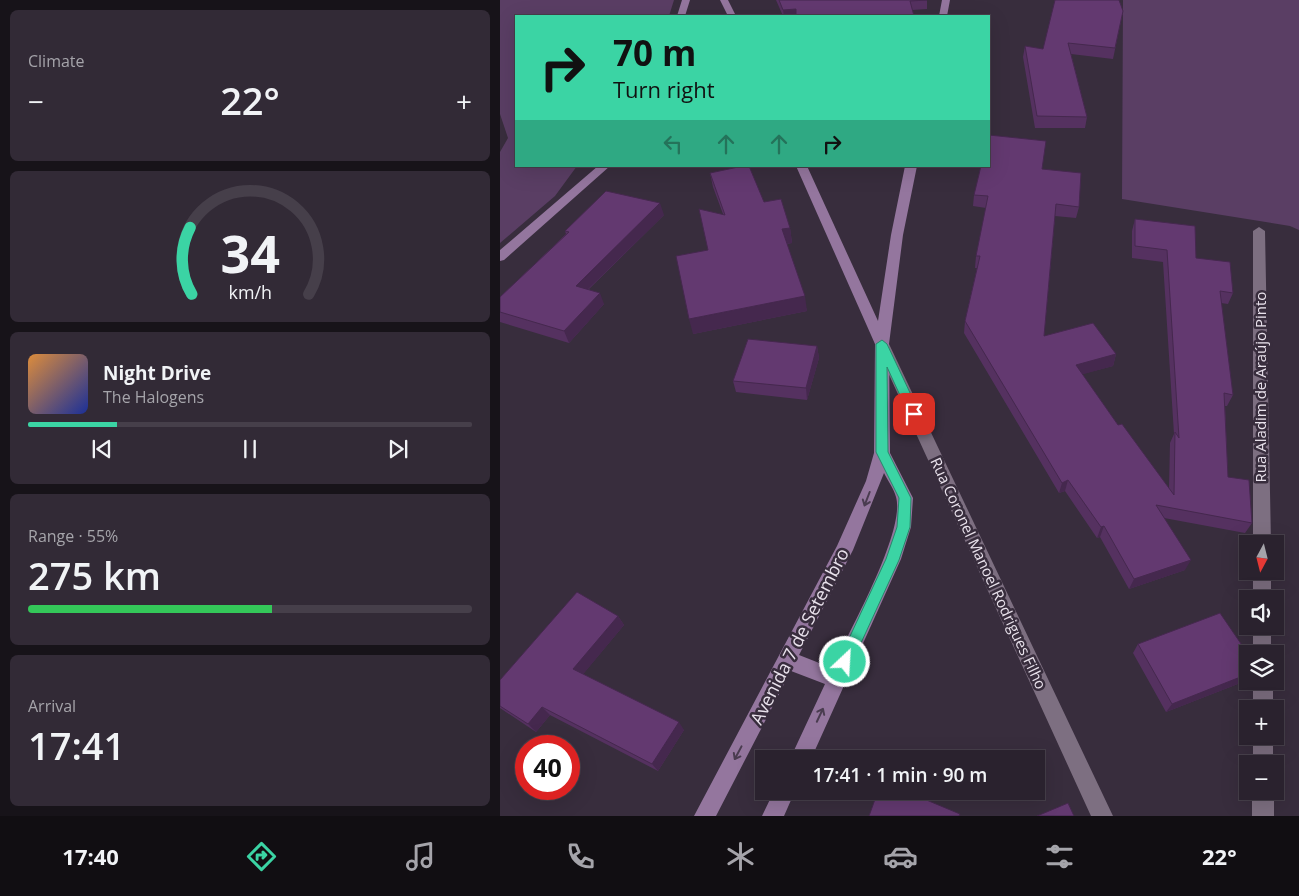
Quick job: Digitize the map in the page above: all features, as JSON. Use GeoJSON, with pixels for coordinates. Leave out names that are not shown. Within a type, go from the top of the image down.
{"type":"FeatureCollection","features":[{"type":"Feature","properties":{"kind":"street"},"geometry":{"type":"LineString","coordinates":[[682,15],[686,0]]}},
{"type":"Feature","properties":{"kind":"street"},"geometry":{"type":"LineString","coordinates":[[724,0],[732,15]]}},
{"type":"Feature","properties":{"kind":"street"},"geometry":{"type":"LineString","coordinates":[[942,15],[946,0]]}},
{"type":"Feature","properties":{"kind":"street"},"geometry":{"type":"LineString","coordinates":[[578,191],[594,167]]}},
{"type":"Feature","properties":{"kind":"street"},"geometry":{"type":"LineString","coordinates":[[500,258],[604,167]]}},
{"type":"Feature","properties":{"kind":"street","name":"Rua Coronel Manoel Rodrigues Filho"},"geometry":{"type":"LineString","coordinates":[[801,167],[1102,816]]}},
{"type":"Feature","properties":{"kind":"street","name":"Avenida 7 de Setembro"},"geometry":{"type":"LineString","coordinates":[[705,816],[861,514],[882,452],[882,344],[896,235],[911,167]]}},
{"type":"Feature","properties":{"kind":"street","name":"Rua Aladim de Araújo Pinto"},"geometry":{"type":"LineString","coordinates":[[1259,231],[1262,535]]}},
{"type":"Feature","properties":{"kind":"street","name":"Avenida 7 de Setembro"},"geometry":{"type":"LineString","coordinates":[[804,750],[892,560],[903,527],[905,498],[882,452]]}},
{"type":"Feature","properties":{"kind":"street"},"geometry":{"type":"LineString","coordinates":[[787,660],[837,679]]}},
{"type":"Feature","properties":{"kind":"street"},"geometry":{"type":"LineString","coordinates":[[773,816],[781,800]]}},
{"type":"Feature","properties":{"kind":"street"},"geometry":{"type":"LineString","coordinates":[[1263,800],[1264,816]]}},
{"type":"Feature","properties":{"kind":"shaded area"},"geometry":{"type":"Polygon","coordinates":[[[500,0],[674,0],[669,15],[515,15],[515,167],[576,167],[555,196],[500,243],[500,152],[508,138],[500,114],[500,0]]]}},
{"type":"Feature","properties":{"kind":"shaded area"},"geometry":{"type":"Polygon","coordinates":[[[1123,0],[1299,0],[1299,230],[1290,226],[1122,199],[1123,0]]]}},
{"type":"Feature","properties":{"kind":"building"},"geometry":{"type":"Polygon","coordinates":[[[779,0],[927,0],[910,1],[914,15],[796,15],[796,9],[783,10],[779,0]]]}},
{"type":"Feature","properties":{"kind":"building"},"geometry":{"type":"Polygon","coordinates":[[[1055,0],[1119,0],[1123,11],[1115,48],[1068,43],[1087,117],[1037,116],[1025,46],[1043,49],[1055,0]]]}},
{"type":"Feature","properties":{"kind":"building"},"geometry":{"type":"Polygon","coordinates":[[[990,135],[1046,141],[1042,169],[1081,173],[1079,207],[1056,204],[1044,336],[1093,323],[1116,354],[1076,365],[1118,425],[1122,424],[1174,495],[1175,432],[1179,438],[1167,250],[1135,246],[1135,219],[1195,226],[1196,258],[1230,262],[1233,293],[1220,291],[1233,395],[1224,393],[1228,477],[1249,480],[1252,523],[1156,505],[1191,560],[1134,579],[1104,526],[1101,527],[1068,480],[1062,483],[965,321],[980,256],[976,256],[988,196],[974,195],[981,167],[990,167],[990,135]]]}},
{"type":"Feature","properties":{"kind":"building"},"geometry":{"type":"Polygon","coordinates":[[[738,167],[749,167],[764,202],[781,199],[790,228],[782,229],[805,296],[689,319],[676,256],[708,250],[699,209],[725,215],[710,173],[738,167]]]}},
{"type":"Feature","properties":{"kind":"building"},"geometry":{"type":"Polygon","coordinates":[[[606,191],[660,203],[576,286],[600,293],[564,331],[500,312],[500,297],[569,232],[565,231],[606,191]]]}},
{"type":"Feature","properties":{"kind":"building"},"geometry":{"type":"Polygon","coordinates":[[[748,339],[817,346],[806,388],[733,381],[748,339]]]}},
{"type":"Feature","properties":{"kind":"building"},"geometry":{"type":"Polygon","coordinates":[[[577,592],[618,616],[573,669],[679,722],[652,764],[542,707],[528,724],[500,706],[500,680],[577,592]]]}},
{"type":"Feature","properties":{"kind":"building"},"geometry":{"type":"Polygon","coordinates":[[[1220,613],[1242,645],[1239,645],[1239,678],[1172,704],[1138,644],[1220,613]]]}},
{"type":"Feature","properties":{"kind":"building"},"geometry":{"type":"Polygon","coordinates":[[[875,800],[927,800],[960,814],[959,816],[869,816],[875,800]]]}},
{"type":"Feature","properties":{"kind":"building"},"geometry":{"type":"Polygon","coordinates":[[[1068,803],[1074,816],[1037,816],[1068,803]]]}},
{"type":"Feature","properties":{"kind":"route"},"geometry":{"type":"LineString","coordinates":[[845,662],[892,560],[903,527],[905,498],[882,452],[882,344],[914,414]]}}]}
